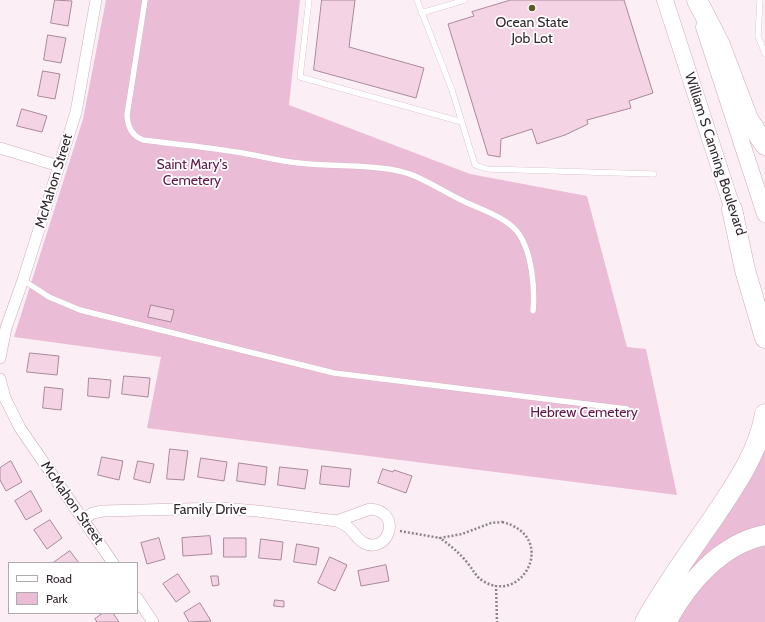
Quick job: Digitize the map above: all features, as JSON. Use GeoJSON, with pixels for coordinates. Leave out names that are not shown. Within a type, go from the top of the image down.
{"type":"FeatureCollection","features":[{"type":"Feature","properties":{"kind":"highway"},"geometry":{"type":"LineString","coordinates":[[696,0],[720,45],[748,120],[765,145]]}},
{"type":"Feature","properties":{"kind":"highway"},"geometry":{"type":"LineString","coordinates":[[732,209],[744,270],[765,338]]}},
{"type":"Feature","properties":{"kind":"highway"},"geometry":{"type":"LineString","coordinates":[[645,622],[658,599],[740,478],[758,441],[765,414]]}},
{"type":"Feature","properties":{"kind":"highway"},"geometry":{"type":"LineString","coordinates":[[666,622],[687,590],[716,559],[737,545],[765,535]]}},
{"type":"Feature","properties":{"kind":"main road","name":"William S Canning Boulevard"},"geometry":{"type":"LineString","coordinates":[[665,0],[765,308]]}},
{"type":"Feature","properties":{"kind":"main road","name":"William S Canning Boulevard"},"geometry":{"type":"LineString","coordinates":[[696,0],[765,214]]}},
{"type":"Feature","properties":{"kind":"street","name":"McMahon Street"},"geometry":{"type":"LineString","coordinates":[[0,358],[6,328],[23,280],[76,112],[96,0]]}},
{"type":"Feature","properties":{"kind":"street"},"geometry":{"type":"LineString","coordinates":[[0,148],[59,166]]}},
{"type":"Feature","properties":{"kind":"street","name":"McMahon Street"},"geometry":{"type":"LineString","coordinates":[[0,379],[5,398],[20,428],[112,562]]}},
{"type":"Feature","properties":{"kind":"street","name":"Family Drive"},"geometry":{"type":"LineString","coordinates":[[83,519],[93,513],[103,511],[222,508],[257,510],[337,521],[349,528],[360,540],[371,544],[382,542],[389,529],[389,521],[386,515],[376,509],[364,510],[337,521]]}},
{"type":"Feature","properties":{"kind":"street"},"geometry":{"type":"LineString","coordinates":[[138,600],[153,622]]}},
{"type":"Feature","properties":{"kind":"lane"},"geometry":{"type":"LineString","coordinates":[[145,0],[127,115],[128,126],[135,136],[143,140],[235,152],[299,163],[398,170],[418,177],[493,215],[515,230],[526,250],[532,276],[534,311]]}},
{"type":"Feature","properties":{"kind":"lane"},"geometry":{"type":"LineString","coordinates":[[309,0],[300,77],[462,122]]}},
{"type":"Feature","properties":{"kind":"lane"},"geometry":{"type":"LineString","coordinates":[[417,0],[452,90],[475,165],[487,169],[654,174]]}},
{"type":"Feature","properties":{"kind":"lane"},"geometry":{"type":"LineString","coordinates":[[421,13],[465,0]]}},
{"type":"Feature","properties":{"kind":"lane"},"geometry":{"type":"LineString","coordinates":[[760,0],[758,36],[765,54]]}},
{"type":"Feature","properties":{"kind":"lane"},"geometry":{"type":"LineString","coordinates":[[23,280],[49,297],[80,310],[334,373],[627,410]]}},
{"type":"Feature","properties":{"kind":"path"},"geometry":{"type":"LineString","coordinates":[[389,529],[440,538],[462,534],[492,523],[502,522],[513,524],[522,530],[529,539],[532,549],[532,560],[528,570],[521,578],[512,583],[496,585],[482,581],[455,549],[440,538]]}},
{"type":"Feature","properties":{"kind":"path"},"geometry":{"type":"LineString","coordinates":[[496,585],[497,622]]}},
{"type":"Feature","properties":{"kind":"green space"},"geometry":{"type":"Polygon","coordinates":[[[106,0],[300,0],[289,105],[470,174],[587,196],[627,347],[646,349],[677,495],[147,428],[161,357],[14,337],[83,119],[106,0]]]}},
{"type":"Feature","properties":{"kind":"green space"},"geometry":{"type":"Polygon","coordinates":[[[765,440],[765,528],[688,578],[683,574],[765,440]]]}},
{"type":"Feature","properties":{"kind":"green space"},"geometry":{"type":"Polygon","coordinates":[[[765,543],[765,622],[677,622],[701,587],[715,572],[731,558],[765,543]]]}},
{"type":"Feature","properties":{"kind":"building"},"geometry":{"type":"Polygon","coordinates":[[[55,0],[72,1],[68,26],[51,23],[55,0]]]}},
{"type":"Feature","properties":{"kind":"building"},"geometry":{"type":"Polygon","coordinates":[[[322,0],[355,0],[349,47],[424,68],[416,98],[314,70],[322,0]]]}},
{"type":"Feature","properties":{"kind":"building"},"geometry":{"type":"Polygon","coordinates":[[[511,0],[624,0],[653,93],[629,101],[631,108],[587,120],[588,124],[565,135],[537,144],[532,129],[501,139],[500,157],[488,155],[448,24],[474,16],[472,12],[511,0]]]}},
{"type":"Feature","properties":{"kind":"building"},"geometry":{"type":"Polygon","coordinates":[[[48,35],[66,38],[61,63],[44,60],[48,35]]]}},
{"type":"Feature","properties":{"kind":"building"},"geometry":{"type":"Polygon","coordinates":[[[43,71],[60,74],[55,99],[38,96],[43,71]]]}},
{"type":"Feature","properties":{"kind":"building"},"geometry":{"type":"Polygon","coordinates":[[[22,109],[47,116],[42,132],[17,126],[22,109]]]}},
{"type":"Feature","properties":{"kind":"building"},"geometry":{"type":"Polygon","coordinates":[[[151,305],[174,310],[171,322],[148,317],[151,305]]]}},
{"type":"Feature","properties":{"kind":"building"},"geometry":{"type":"Polygon","coordinates":[[[30,353],[59,356],[57,375],[27,372],[30,353]]]}},
{"type":"Feature","properties":{"kind":"building"},"geometry":{"type":"Polygon","coordinates":[[[124,376],[150,378],[148,397],[122,394],[124,376]]]}},
{"type":"Feature","properties":{"kind":"building"},"geometry":{"type":"Polygon","coordinates":[[[89,378],[111,380],[109,398],[88,396],[89,378]]]}},
{"type":"Feature","properties":{"kind":"building"},"geometry":{"type":"Polygon","coordinates":[[[45,387],[63,389],[61,410],[43,408],[45,387]]]}},
{"type":"Feature","properties":{"kind":"building"},"geometry":{"type":"Polygon","coordinates":[[[170,449],[188,451],[184,480],[167,479],[170,449]]]}},
{"type":"Feature","properties":{"kind":"building"},"geometry":{"type":"Polygon","coordinates":[[[102,457],[123,461],[119,480],[98,475],[102,457]]]}},
{"type":"Feature","properties":{"kind":"building"},"geometry":{"type":"Polygon","coordinates":[[[201,458],[227,462],[224,481],[198,477],[201,458]]]}},
{"type":"Feature","properties":{"kind":"building"},"geometry":{"type":"Polygon","coordinates":[[[11,461],[22,482],[6,491],[0,480],[0,468],[11,461]]]}},
{"type":"Feature","properties":{"kind":"building"},"geometry":{"type":"Polygon","coordinates":[[[138,461],[154,464],[150,483],[134,479],[138,461]]]}},
{"type":"Feature","properties":{"kind":"building"},"geometry":{"type":"Polygon","coordinates":[[[239,463],[267,467],[265,485],[237,481],[239,463]]]}},
{"type":"Feature","properties":{"kind":"building"},"geometry":{"type":"Polygon","coordinates":[[[322,466],[351,469],[349,487],[320,484],[322,466]]]}},
{"type":"Feature","properties":{"kind":"building"},"geometry":{"type":"Polygon","coordinates":[[[280,467],[308,470],[305,489],[278,485],[280,467]]]}},
{"type":"Feature","properties":{"kind":"building"},"geometry":{"type":"Polygon","coordinates":[[[383,469],[393,472],[394,470],[412,476],[406,493],[378,483],[383,469]]]}},
{"type":"Feature","properties":{"kind":"building"},"geometry":{"type":"Polygon","coordinates":[[[31,491],[42,511],[26,520],[15,501],[31,491]]]}},
{"type":"Feature","properties":{"kind":"building"},"geometry":{"type":"Polygon","coordinates":[[[50,520],[62,538],[47,549],[34,530],[50,520]]]}},
{"type":"Feature","properties":{"kind":"building"},"geometry":{"type":"Polygon","coordinates":[[[210,536],[212,554],[183,556],[182,538],[210,536]]]}},
{"type":"Feature","properties":{"kind":"building"},"geometry":{"type":"Polygon","coordinates":[[[159,538],[165,559],[147,564],[141,543],[159,538]]]}},
{"type":"Feature","properties":{"kind":"building"},"geometry":{"type":"Polygon","coordinates":[[[224,538],[246,538],[246,557],[224,557],[224,538]]]}},
{"type":"Feature","properties":{"kind":"building"},"geometry":{"type":"Polygon","coordinates":[[[261,539],[283,542],[281,560],[259,558],[261,539]]]}},
{"type":"Feature","properties":{"kind":"building"},"geometry":{"type":"Polygon","coordinates":[[[297,544],[319,548],[316,565],[294,562],[297,544]]]}},
{"type":"Feature","properties":{"kind":"building"},"geometry":{"type":"Polygon","coordinates":[[[70,551],[78,562],[54,562],[70,551]]]}},
{"type":"Feature","properties":{"kind":"building"},"geometry":{"type":"Polygon","coordinates":[[[330,557],[347,565],[335,591],[318,583],[330,557]]]}},
{"type":"Feature","properties":{"kind":"building"},"geometry":{"type":"Polygon","coordinates":[[[386,565],[389,581],[361,586],[358,571],[386,565]]]}},
{"type":"Feature","properties":{"kind":"building"},"geometry":{"type":"Polygon","coordinates":[[[178,574],[190,592],[176,602],[163,584],[178,574]]]}},
{"type":"Feature","properties":{"kind":"building"},"geometry":{"type":"Polygon","coordinates":[[[211,576],[218,576],[219,585],[213,586],[211,576]]]}},
{"type":"Feature","properties":{"kind":"building"},"geometry":{"type":"Polygon","coordinates":[[[275,600],[284,601],[284,607],[274,606],[275,600]]]}},
{"type":"Feature","properties":{"kind":"building"},"geometry":{"type":"Polygon","coordinates":[[[200,603],[211,621],[189,622],[184,613],[200,603]]]}},
{"type":"Feature","properties":{"kind":"building"},"geometry":{"type":"Polygon","coordinates":[[[102,614],[114,614],[119,622],[97,622],[95,619],[102,614]]]}},
{"type":"Feature","properties":{"kind":"place","name":"Ocean State Job Lot"},"geometry":{"type":"Point","coordinates":[532,8]}},
{"type":"Feature","properties":{"kind":"park label","name":"Saint Mary's Cemetery"},"geometry":{"type":"Point","coordinates":[192,174]}},
{"type":"Feature","properties":{"kind":"park label","name":"Hebrew Cemetery"},"geometry":{"type":"Point","coordinates":[584,413]}}]}
